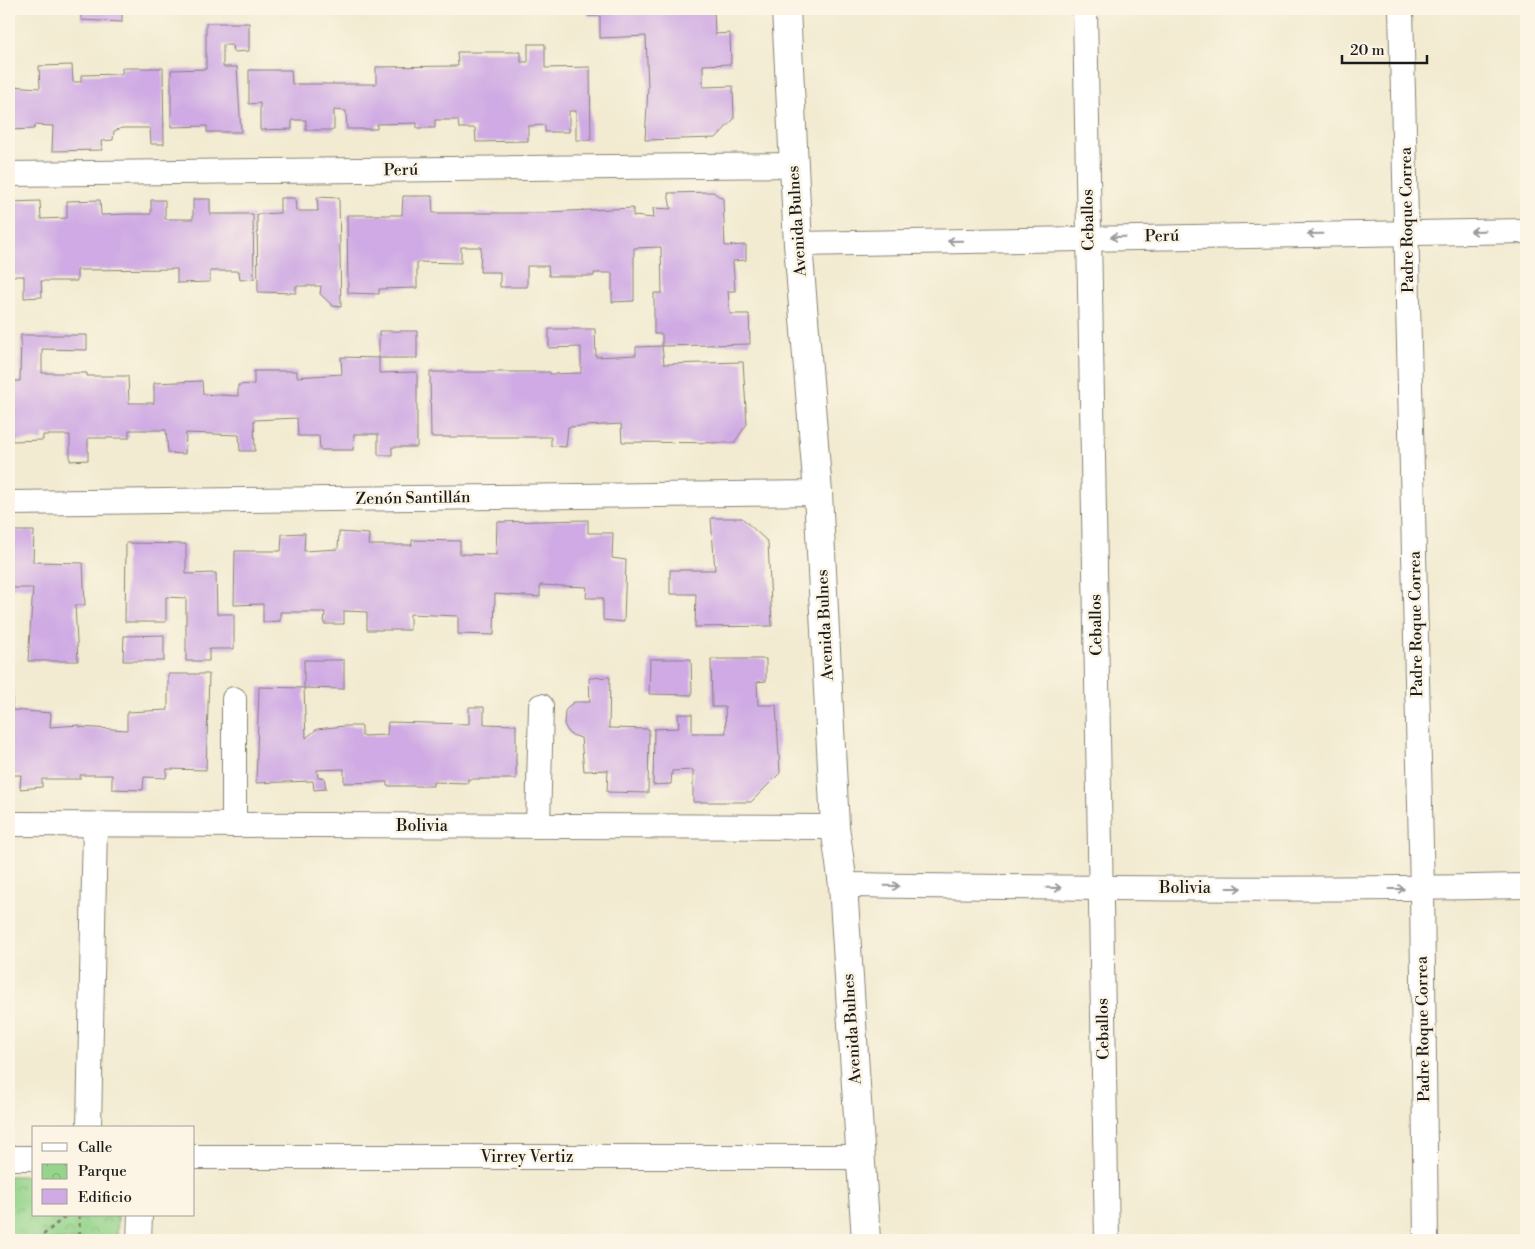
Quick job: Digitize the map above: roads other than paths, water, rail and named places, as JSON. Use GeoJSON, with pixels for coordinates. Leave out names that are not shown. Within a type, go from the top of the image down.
{"type":"FeatureCollection","features":[{"type":"Feature","properties":{"kind":"street","name":"Avenida Bulnes"},"geometry":{"type":"LineString","coordinates":[[786,9],[798,244],[818,493],[835,827],[843,885],[866,1240]]}},
{"type":"Feature","properties":{"kind":"street","name":"Ceballos"},"geometry":{"type":"LineString","coordinates":[[1085,9],[1107,1240]]}},
{"type":"Feature","properties":{"kind":"street","name":"Padre Roque Correa"},"geometry":{"type":"LineString","coordinates":[[1402,9],[1422,888],[1426,1240]]}},
{"type":"Feature","properties":{"kind":"street","name":"Perú"},"geometry":{"type":"LineString","coordinates":[[9,174],[793,165]]}},
{"type":"Feature","properties":{"kind":"street","name":"Perú"},"geometry":{"type":"LineString","coordinates":[[798,244],[1526,231]]}},
{"type":"Feature","properties":{"kind":"street","name":"Zenón Santillán"},"geometry":{"type":"LineString","coordinates":[[9,503],[818,493]]}},
{"type":"Feature","properties":{"kind":"street"},"geometry":{"type":"LineString","coordinates":[[234,699],[234,825]]}},
{"type":"Feature","properties":{"kind":"street"},"geometry":{"type":"LineString","coordinates":[[538,826],[541,706]]}},
{"type":"Feature","properties":{"kind":"street","name":"Bolivia"},"geometry":{"type":"LineString","coordinates":[[9,824],[835,827]]}},
{"type":"Feature","properties":{"kind":"street"},"geometry":{"type":"LineString","coordinates":[[89,1126],[95,825]]}},
{"type":"Feature","properties":{"kind":"street","name":"Bolivia"},"geometry":{"type":"LineString","coordinates":[[843,885],[1101,888],[1422,888],[1526,886]]}},
{"type":"Feature","properties":{"kind":"street","name":"Virrey Vertiz"},"geometry":{"type":"LineString","coordinates":[[195,1156],[861,1156]]}},
{"type":"Feature","properties":{"kind":"street"},"geometry":{"type":"LineString","coordinates":[[9,1158],[32,1158]]}},
{"type":"Feature","properties":{"kind":"street"},"geometry":{"type":"LineString","coordinates":[[139,1240],[140,1216]]}}]}
